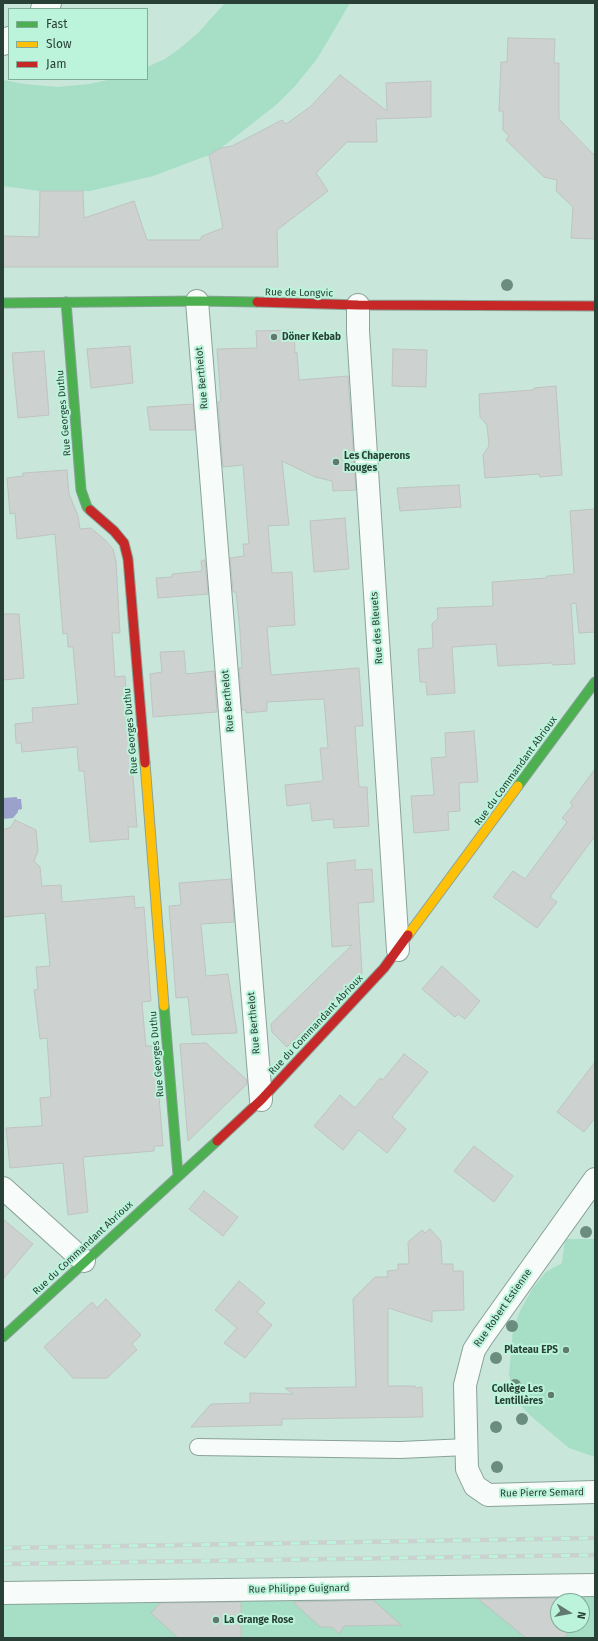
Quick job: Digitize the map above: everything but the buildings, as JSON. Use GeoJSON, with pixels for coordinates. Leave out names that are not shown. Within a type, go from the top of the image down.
{"type":"FeatureCollection","features":[{"type":"Feature","properties":{"kind":"street","name":"Rue de Longvic"},"geometry":{"type":"LineString","coordinates":[[3,302],[197,301],[358,305],[595,306]]}},
{"type":"Feature","properties":{"kind":"street","name":"Rue Berthelot"},"geometry":{"type":"LineString","coordinates":[[197,301],[261,1100]]}},
{"type":"Feature","properties":{"kind":"street","name":"Rue Georges Duthu"},"geometry":{"type":"LineString","coordinates":[[66,302],[81,490],[87,507],[114,531],[124,543],[128,559],[178,1175]]}},
{"type":"Feature","properties":{"kind":"street","name":"Rue des Bleuets"},"geometry":{"type":"LineString","coordinates":[[358,305],[358,331],[398,950]]}},
{"type":"Feature","properties":{"kind":"street","name":"Rue du Commandant Abrioux"},"geometry":{"type":"LineString","coordinates":[[3,1337],[261,1100],[384,968],[595,682]]}},
{"type":"Feature","properties":{"kind":"street","name":"Rue Robert Estienne"},"geometry":{"type":"LineString","coordinates":[[488,1495],[475,1486],[467,1469],[465,1384],[474,1350],[595,1179]]}},
{"type":"Feature","properties":{"kind":"street"},"geometry":{"type":"LineString","coordinates":[[3,1188],[84,1261]]}},
{"type":"Feature","properties":{"kind":"street","name":"Rue Pierre Semard"},"geometry":{"type":"LineString","coordinates":[[488,1495],[595,1492]]}},
{"type":"Feature","properties":{"kind":"street","name":"Rue Philippe Guignard"},"geometry":{"type":"LineString","coordinates":[[3,1593],[595,1585]]}},
{"type":"Feature","properties":{"kind":"lane"},"geometry":{"type":"LineString","coordinates":[[198,1447],[400,1450],[467,1447]]}},
{"type":"Feature","properties":{"kind":"green space"},"geometry":{"type":"Polygon","coordinates":[[[225,3],[350,3],[317,59],[295,86],[276,105],[221,148],[209,155],[153,176],[90,191],[40,191],[3,186],[3,80],[24,84],[58,87],[89,84],[108,80],[148,80],[148,67],[165,59],[198,33],[225,3]]]}},
{"type":"Feature","properties":{"kind":"green space","name":"Collège Les Lentillères"},"geometry":{"type":"Polygon","coordinates":[[[565,1239],[595,1239],[595,1457],[569,1448],[532,1417],[522,1407],[513,1389],[509,1375],[513,1329],[521,1309],[533,1288],[546,1272],[562,1263],[565,1239]]]}},
{"type":"Feature","properties":{"kind":"green space"},"geometry":{"type":"Polygon","coordinates":[[[590,1593],[595,1593],[595,1638],[3,1638],[3,1602],[550,1594],[550,1633],[590,1633],[590,1593]]]}},
{"type":"Feature","properties":{"kind":"water"},"geometry":{"type":"Polygon","coordinates":[[[17,797],[17,799],[21,799],[22,809],[18,810],[13,818],[3,819],[3,798],[17,797]]]}},
{"type":"Feature","properties":{"kind":"railway"},"geometry":{"type":"LineString","coordinates":[[3,1548],[595,1538]]}},
{"type":"Feature","properties":{"kind":"railway"},"geometry":{"type":"LineString","coordinates":[[3,1564],[595,1555]]}},
{"type":"Feature","properties":{"kind":"traffic: fast"},"geometry":{"type":"LineString","coordinates":[[3,303],[197,301],[257,302]]}},
{"type":"Feature","properties":{"kind":"traffic: fast"},"geometry":{"type":"LineString","coordinates":[[66,302],[81,490],[87,507],[90,510]]}},
{"type":"Feature","properties":{"kind":"traffic: fast"},"geometry":{"type":"LineString","coordinates":[[518,786],[595,682]]}},
{"type":"Feature","properties":{"kind":"traffic: fast"},"geometry":{"type":"LineString","coordinates":[[164,1006],[178,1175]]}},
{"type":"Feature","properties":{"kind":"traffic: fast"},"geometry":{"type":"LineString","coordinates":[[3,1337],[217,1141]]}},
{"type":"Feature","properties":{"kind":"traffic: slow"},"geometry":{"type":"LineString","coordinates":[[145,763],[164,1006]]}},
{"type":"Feature","properties":{"kind":"traffic: slow"},"geometry":{"type":"LineString","coordinates":[[408,935],[518,786]]}},
{"type":"Feature","properties":{"kind":"traffic: jam"},"geometry":{"type":"LineString","coordinates":[[257,302],[358,305],[595,306]]}},
{"type":"Feature","properties":{"kind":"traffic: jam"},"geometry":{"type":"LineString","coordinates":[[90,510],[114,531],[124,543],[128,559],[145,763]]}},
{"type":"Feature","properties":{"kind":"traffic: jam"},"geometry":{"type":"LineString","coordinates":[[217,1141],[261,1100],[384,968],[408,935]]}},
{"type":"Feature","properties":{"kind":"place","name":"Döner Kebab"},"geometry":{"type":"Point","coordinates":[274,337]}},
{"type":"Feature","properties":{"kind":"place","name":"Les Chaperons Rouges"},"geometry":{"type":"Point","coordinates":[336,462]}},
{"type":"Feature","properties":{"kind":"place","name":"Plateau EPS"},"geometry":{"type":"Point","coordinates":[566,1350]}},
{"type":"Feature","properties":{"kind":"place","name":"Collège Les Lentillères"},"geometry":{"type":"Point","coordinates":[551,1395]}},
{"type":"Feature","properties":{"kind":"place","name":"La Grange Rose"},"geometry":{"type":"Point","coordinates":[216,1620]}}]}
